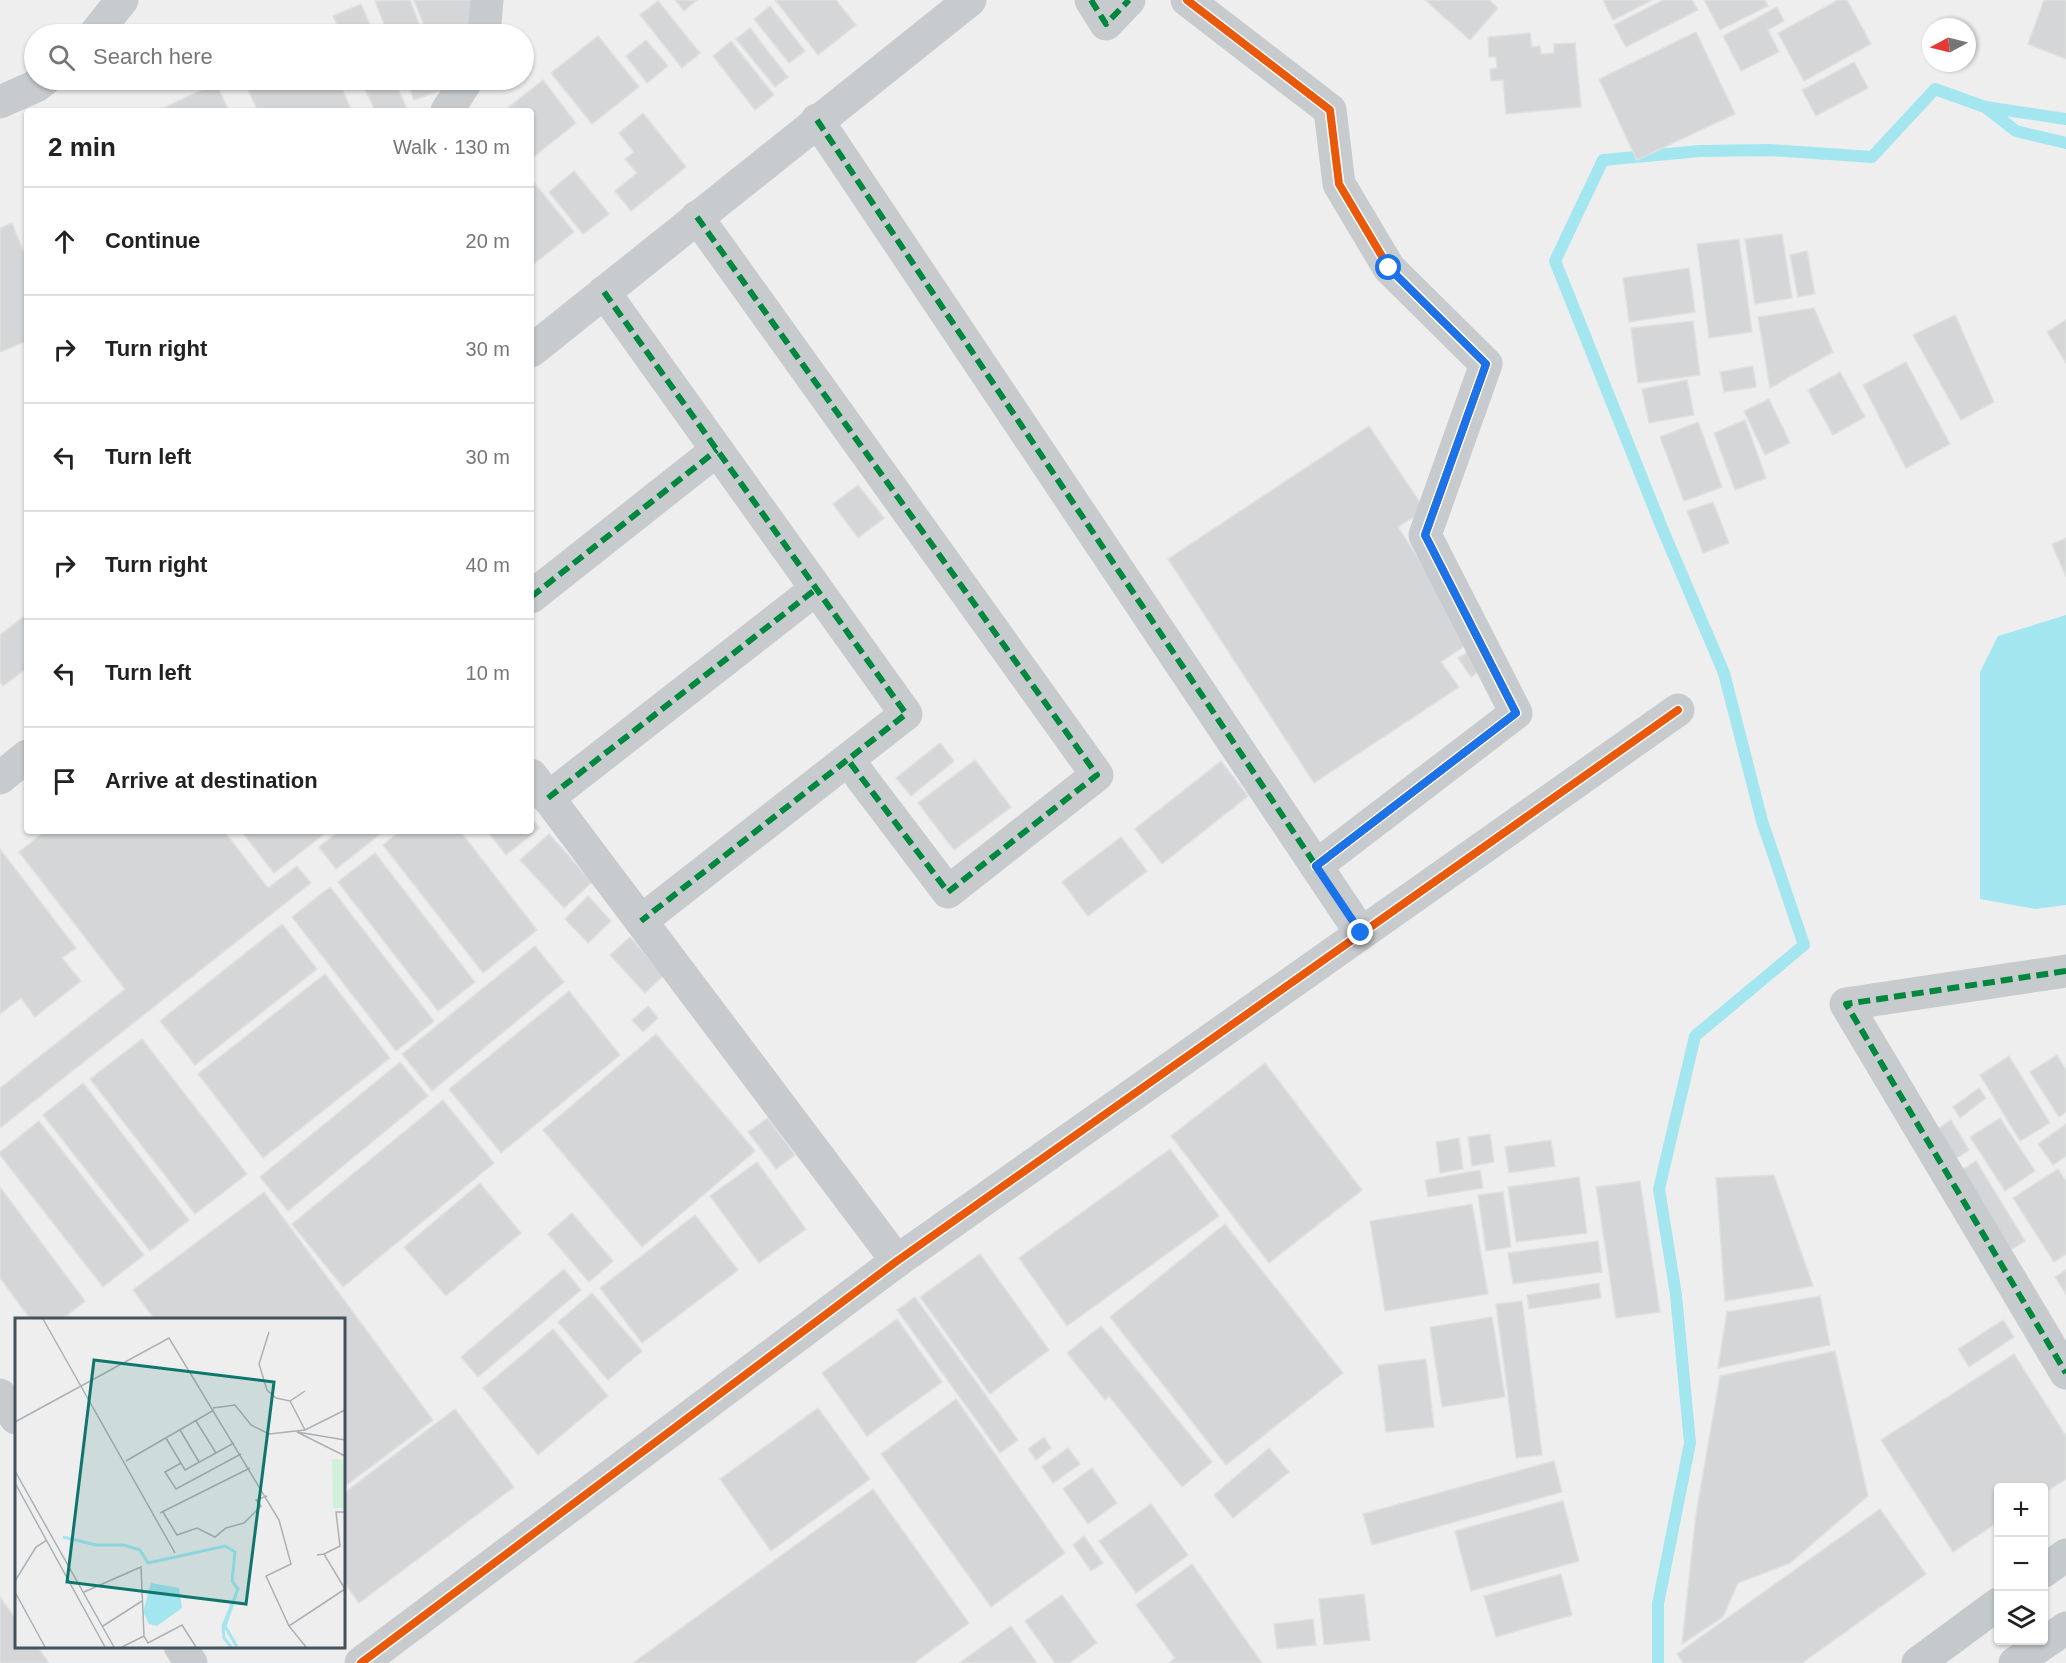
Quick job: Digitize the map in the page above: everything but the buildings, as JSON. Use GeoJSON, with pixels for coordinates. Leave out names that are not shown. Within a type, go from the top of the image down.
{"type":"FeatureCollection","features":[{"type":"Feature","properties":{"kind":"main road"},"geometry":{"type":"LineString","coordinates":[[2048,1568],[2066,1555]]}},
{"type":"Feature","properties":{"kind":"main road"},"geometry":{"type":"LineString","coordinates":[[1918,1663],[1994,1607]]}},
{"type":"Feature","properties":{"kind":"main road"},"geometry":{"type":"LineString","coordinates":[[2015,1663],[2066,1628]]}},
{"type":"Feature","properties":{"kind":"street"},"geometry":{"type":"LineString","coordinates":[[103,24],[122,0]]}},
{"type":"Feature","properties":{"kind":"street"},"geometry":{"type":"LineString","coordinates":[[485,24],[487,0]]}},
{"type":"Feature","properties":{"kind":"street"},"geometry":{"type":"LineString","coordinates":[[534,349],[817,120],[970,0]]}},
{"type":"Feature","properties":{"kind":"street"},"geometry":{"type":"LineString","coordinates":[[1091,0],[1106,24],[1130,0]]}},
{"type":"Feature","properties":{"kind":"street"},"geometry":{"type":"LineString","coordinates":[[1187,0],[1330,110],[1339,184],[1389,268],[1486,364],[1425,535],[1516,713],[1316,866]]}},
{"type":"Feature","properties":{"kind":"street"},"geometry":{"type":"LineString","coordinates":[[0,102],[27,90]]}},
{"type":"Feature","properties":{"kind":"street"},"geometry":{"type":"LineString","coordinates":[[449,108],[461,90]]}},
{"type":"Feature","properties":{"kind":"street"},"geometry":{"type":"LineString","coordinates":[[817,120],[1361,933]]}},
{"type":"Feature","properties":{"kind":"street"},"geometry":{"type":"LineString","coordinates":[[696,217],[1097,775],[948,892],[848,760]]}},
{"type":"Feature","properties":{"kind":"street"},"geometry":{"type":"LineString","coordinates":[[604,292],[906,714],[641,921]]}},
{"type":"Feature","properties":{"kind":"street"},"geometry":{"type":"LineString","coordinates":[[534,595],[717,450]]}},
{"type":"Feature","properties":{"kind":"street"},"geometry":{"type":"LineString","coordinates":[[816,589],[539,787],[897,1261]]}},
{"type":"Feature","properties":{"kind":"street"},"geometry":{"type":"LineString","coordinates":[[361,1663],[897,1261],[1678,710]]}},
{"type":"Feature","properties":{"kind":"street"},"geometry":{"type":"LineString","coordinates":[[0,778],[24,758]]}},
{"type":"Feature","properties":{"kind":"street"},"geometry":{"type":"LineString","coordinates":[[2066,971],[1846,1004],[2066,1373]]}},
{"type":"Feature","properties":{"kind":"street"},"geometry":{"type":"LineString","coordinates":[[0,1395],[15,1417]]}},
{"type":"Feature","properties":{"kind":"street"},"geometry":{"type":"LineString","coordinates":[[181,1648],[191,1663]]}},
{"type":"Feature","properties":{"kind":"water"},"geometry":{"type":"Polygon","coordinates":[[[2066,615],[2066,905],[2035,909],[1980,899],[1980,672],[1998,636],[2066,615]]]}},
{"type":"Feature","properties":{"kind":"waterway"},"geometry":{"type":"LineString","coordinates":[[1658,1663],[1658,1604],[1690,1443],[1676,1295],[1659,1189],[1695,1036],[1804,945],[1762,821],[1724,673],[1662,528],[1555,261],[1603,160],[1700,151],[1770,150],[1872,157],[1935,89],[1985,107]]}},
{"type":"Feature","properties":{"kind":"waterway"},"geometry":{"type":"LineString","coordinates":[[2066,119],[1985,107],[2016,131],[2066,143]]}},
{"type":"Feature","properties":{"kind":"marked path"},"geometry":{"type":"LineString","coordinates":[[1091,0],[1106,24],[1129,0]]}},
{"type":"Feature","properties":{"kind":"marked path"},"geometry":{"type":"LineString","coordinates":[[817,120],[1361,933]]}},
{"type":"Feature","properties":{"kind":"marked path"},"geometry":{"type":"LineString","coordinates":[[697,217],[1097,775],[948,892],[848,760]]}},
{"type":"Feature","properties":{"kind":"marked path"},"geometry":{"type":"LineString","coordinates":[[604,292],[906,714],[641,921]]}},
{"type":"Feature","properties":{"kind":"marked path"},"geometry":{"type":"LineString","coordinates":[[534,595],[717,450]]}},
{"type":"Feature","properties":{"kind":"marked path"},"geometry":{"type":"LineString","coordinates":[[548,798],[816,589]]}},
{"type":"Feature","properties":{"kind":"marked path"},"geometry":{"type":"LineString","coordinates":[[2066,971],[1846,1004],[2066,1373]]}},
{"type":"Feature","properties":{"kind":"cycle path"},"geometry":{"type":"LineString","coordinates":[[1187,0],[1330,110],[1339,184],[1389,268],[1486,364],[1425,535],[1516,713],[1316,866]]}},
{"type":"Feature","properties":{"kind":"cycle path"},"geometry":{"type":"LineString","coordinates":[[361,1663],[897,1261],[1678,710]]}},
{"type":"Feature","properties":{"kind":"route"},"geometry":{"type":"LineString","coordinates":[[1361,933],[1316,866],[1516,713],[1425,535],[1486,364],[1389,268]]}}]}
